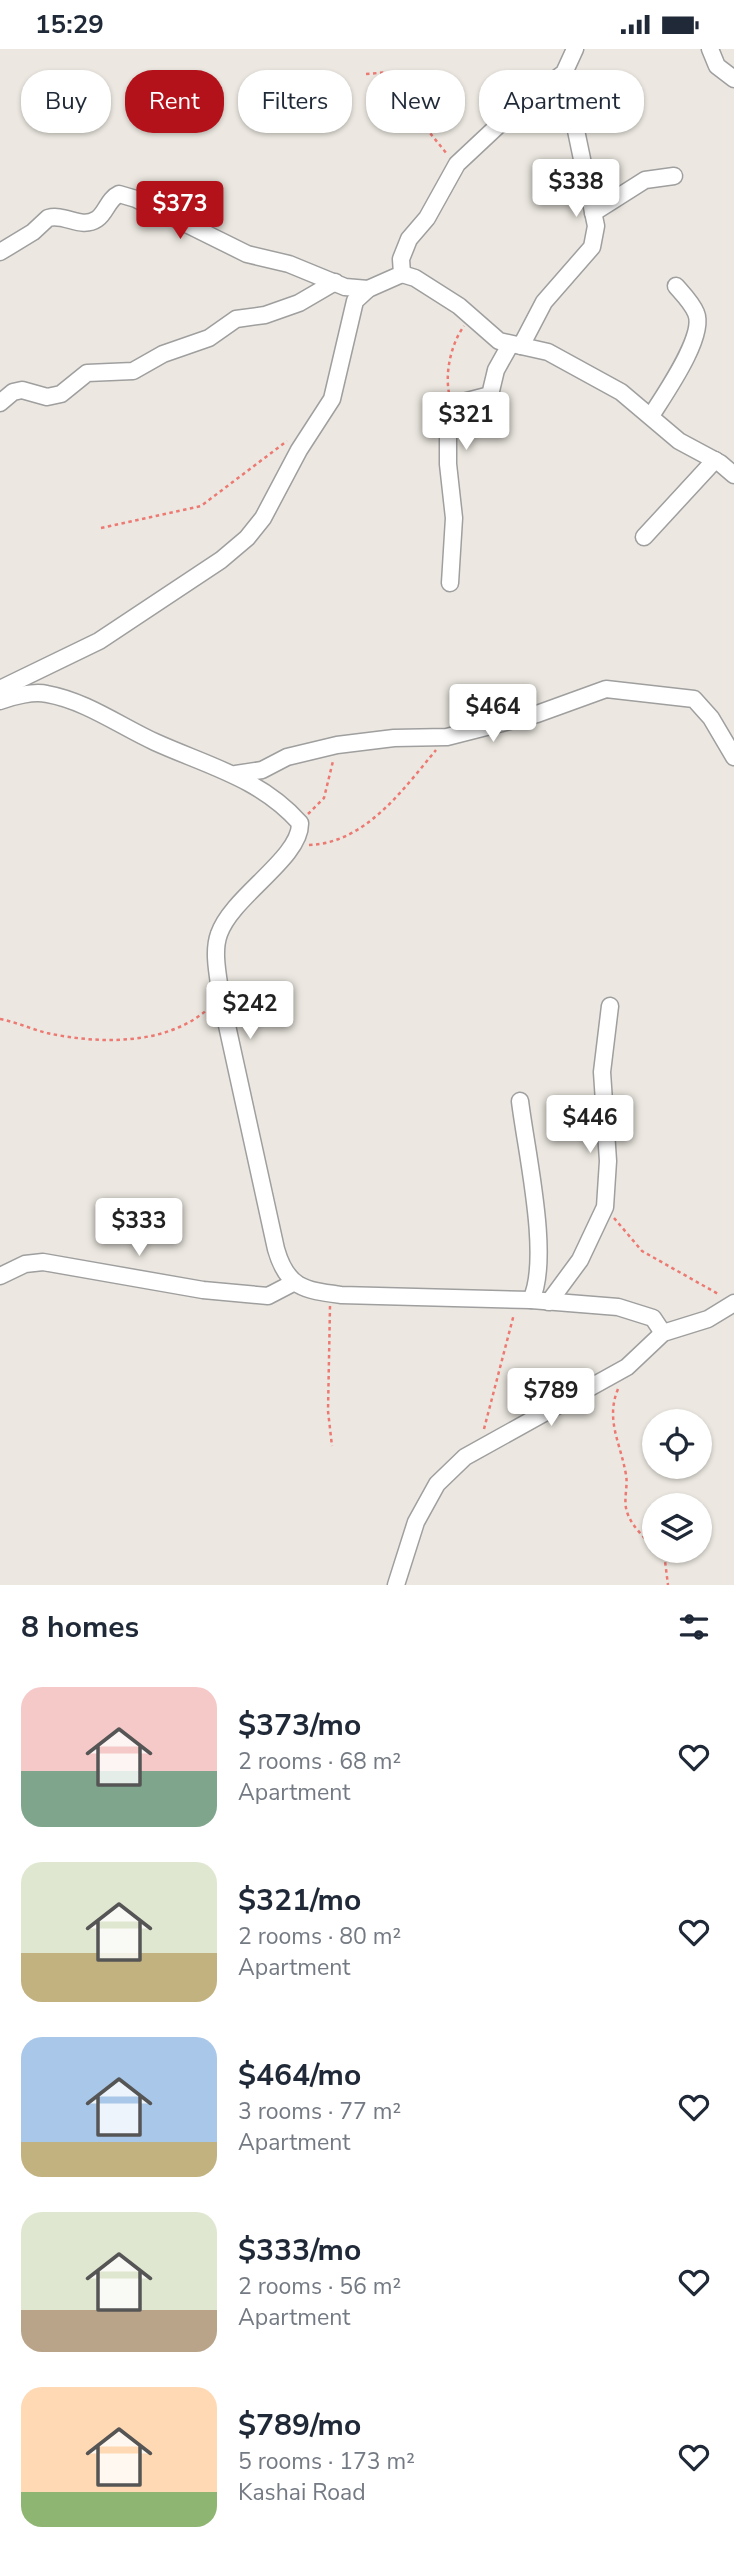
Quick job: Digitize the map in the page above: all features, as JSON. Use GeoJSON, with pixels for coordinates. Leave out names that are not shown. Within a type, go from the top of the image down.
{"type":"FeatureCollection","features":[{"type":"Feature","properties":{"kind":"street"},"geometry":{"type":"LineString","coordinates":[[565,70],[575,49]]}},
{"type":"Feature","properties":{"kind":"street"},"geometry":{"type":"LineString","coordinates":[[710,49],[717,66],[734,79]]}},
{"type":"Feature","properties":{"kind":"street"},"geometry":{"type":"LineString","coordinates":[[402,275],[401,259],[409,239],[427,218],[457,164],[490,133]]}},
{"type":"Feature","properties":{"kind":"street"},"geometry":{"type":"LineString","coordinates":[[450,583],[454,518],[448,411],[451,407],[491,395],[496,370],[544,302],[592,247],[596,226],[577,133]]}},
{"type":"Feature","properties":{"kind":"street"},"geometry":{"type":"LineString","coordinates":[[593,212],[645,180],[674,176]]}},
{"type":"Feature","properties":{"kind":"street"},"geometry":{"type":"LineString","coordinates":[[0,251],[33,232],[48,218],[65,217],[79,223],[92,222],[119,194],[148,205],[210,239],[247,254],[289,264],[335,282],[368,289]]}},
{"type":"Feature","properties":{"kind":"street"},"geometry":{"type":"LineString","coordinates":[[0,689],[99,641],[221,560],[247,538],[263,518],[299,450],[332,399],[343,362],[350,314],[355,301],[368,289],[402,275],[415,278],[471,316],[491,337],[564,358],[621,392],[679,440],[715,460],[734,475]]}},
{"type":"Feature","properties":{"kind":"street"},"geometry":{"type":"LineString","coordinates":[[0,403],[13,392],[22,390],[47,397],[61,394],[87,373],[133,371],[163,354],[209,338],[236,319],[265,315],[299,303],[335,282]]}},
{"type":"Feature","properties":{"kind":"street"},"geometry":{"type":"LineString","coordinates":[[651,416],[681,366],[697,332],[696,313],[676,286]]}},
{"type":"Feature","properties":{"kind":"street"},"geometry":{"type":"LineString","coordinates":[[644,537],[715,460]]}},
{"type":"Feature","properties":{"kind":"street"},"geometry":{"type":"LineString","coordinates":[[236,774],[262,770],[287,757],[337,745],[394,738],[447,737],[537,715],[606,689],[629,689],[694,699],[712,717],[734,757]]}},
{"type":"Feature","properties":{"kind":"street"},"geometry":{"type":"LineString","coordinates":[[0,701],[44,693],[69,700],[157,743],[236,774],[270,794],[299,823],[300,833],[291,846],[240,899],[218,935],[220,997],[276,1249],[281,1267],[293,1283],[310,1291],[329,1293],[524,1300],[618,1307],[653,1318],[663,1333]]}},
{"type":"Feature","properties":{"kind":"street"},"geometry":{"type":"LineString","coordinates":[[549,1302],[580,1260],[605,1207],[608,1161],[602,1072],[610,1006]]}},
{"type":"Feature","properties":{"kind":"street"},"geometry":{"type":"LineString","coordinates":[[520,1101],[538,1246],[539,1284],[524,1300]]}},
{"type":"Feature","properties":{"kind":"street"},"geometry":{"type":"LineString","coordinates":[[0,1260],[24,1264],[43,1262],[203,1290],[268,1296],[293,1283]]}},
{"type":"Feature","properties":{"kind":"street"},"geometry":{"type":"LineString","coordinates":[[0,1276],[24,1264]]}},
{"type":"Feature","properties":{"kind":"street"},"geometry":{"type":"LineString","coordinates":[[396,1585],[416,1522],[437,1483],[479,1448],[627,1367],[663,1333],[708,1319],[732,1304]]}},
{"type":"Feature","properties":{"kind":"path"},"geometry":{"type":"LineString","coordinates":[[429,133],[457,164]]}},
{"type":"Feature","properties":{"kind":"path"},"geometry":{"type":"LineString","coordinates":[[451,407],[448,387],[452,355],[456,337],[471,316]]}},
{"type":"Feature","properties":{"kind":"path"},"geometry":{"type":"LineString","coordinates":[[101,528],[201,506],[288,440]]}},
{"type":"Feature","properties":{"kind":"path"},"geometry":{"type":"LineString","coordinates":[[291,846],[329,845],[362,829],[403,789],[447,737]]}},
{"type":"Feature","properties":{"kind":"path"},"geometry":{"type":"LineString","coordinates":[[299,823],[324,799],[337,745]]}},
{"type":"Feature","properties":{"kind":"path"},"geometry":{"type":"LineString","coordinates":[[0,1019],[44,1032],[114,1042],[193,1022],[220,997]]}},
{"type":"Feature","properties":{"kind":"path"},"geometry":{"type":"LineString","coordinates":[[605,1207],[642,1251],[694,1282],[714,1289],[732,1304]]}},
{"type":"Feature","properties":{"kind":"path"},"geometry":{"type":"LineString","coordinates":[[329,1293],[331,1344],[328,1411],[332,1445]]}},
{"type":"Feature","properties":{"kind":"path"},"geometry":{"type":"LineString","coordinates":[[479,1448],[524,1300]]}},
{"type":"Feature","properties":{"kind":"path"},"geometry":{"type":"LineString","coordinates":[[627,1367],[612,1402],[612,1428],[626,1475],[626,1507],[642,1535]]}},
{"type":"Feature","properties":{"kind":"path"},"geometry":{"type":"LineString","coordinates":[[665,1563],[668,1585]]}}]}
